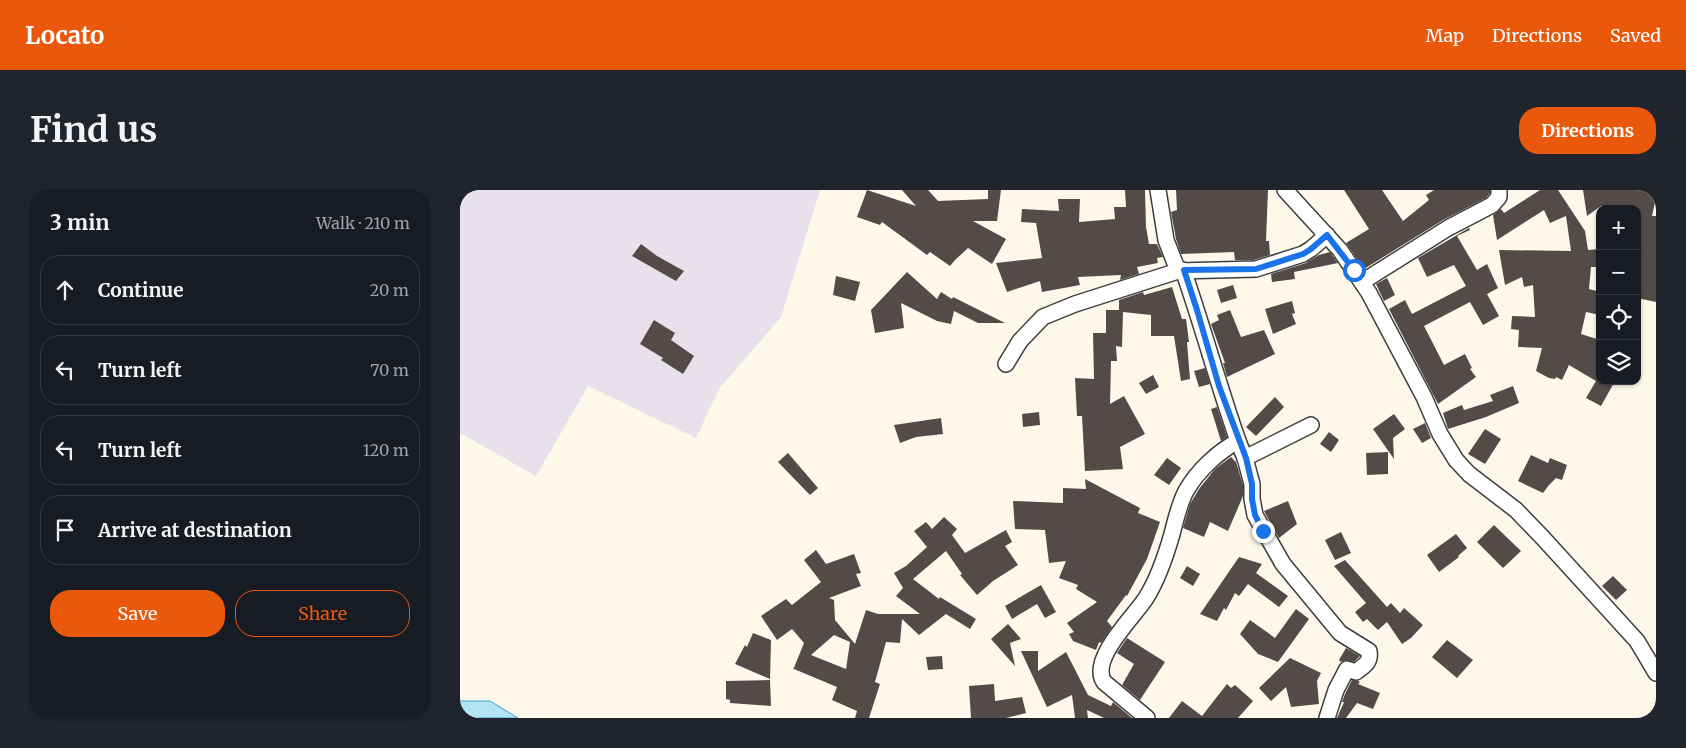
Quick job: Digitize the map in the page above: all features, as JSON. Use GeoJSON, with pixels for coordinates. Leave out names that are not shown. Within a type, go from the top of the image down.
{"type":"FeatureCollection","features":[{"type":"Feature","properties":{"kind":"street"},"geometry":{"type":"LineString","coordinates":[[1158,190],[1166,240],[1197,310],[1219,386],[1238,441],[1246,458],[1252,484],[1255,515],[1283,564],[1340,633],[1369,651],[1370,658],[1368,664],[1356,672],[1347,669],[1336,690],[1326,718]]}},
{"type":"Feature","properties":{"kind":"street"},"geometry":{"type":"LineString","coordinates":[[1285,190],[1340,250],[1362,282],[1384,318],[1451,454],[1470,474],[1499,496],[1543,538],[1637,641],[1656,673]]}},
{"type":"Feature","properties":{"kind":"street"},"geometry":{"type":"LineString","coordinates":[[1362,282],[1448,228],[1492,205],[1499,197],[1499,190]]}},
{"type":"Feature","properties":{"kind":"street"},"geometry":{"type":"LineString","coordinates":[[1006,364],[1020,341],[1043,317],[1075,304],[1181,271],[1256,269],[1303,254],[1327,235]]}},
{"type":"Feature","properties":{"kind":"street"},"geometry":{"type":"LineString","coordinates":[[1246,458],[1311,425]]}},
{"type":"Feature","properties":{"kind":"street"},"geometry":{"type":"LineString","coordinates":[[1147,718],[1104,682],[1101,677],[1102,661],[1114,640],[1147,597],[1171,536],[1186,490],[1196,476],[1216,456],[1238,441]]}},
{"type":"Feature","properties":{"kind":"shaded area"},"geometry":{"type":"Polygon","coordinates":[[[468,190],[820,190],[781,317],[719,389],[696,438],[588,386],[536,476],[460,433],[460,207],[468,190]]]}},
{"type":"Feature","properties":{"kind":"water"},"geometry":{"type":"Polygon","coordinates":[[[460,701],[490,701],[518,718],[460,718],[460,701]]]}},
{"type":"Feature","properties":{"kind":"building"},"geometry":{"type":"Polygon","coordinates":[[[867,190],[916,206],[902,190],[928,190],[938,201],[988,199],[988,190],[1001,190],[997,221],[973,221],[1006,239],[992,264],[968,248],[950,266],[930,252],[927,255],[882,222],[880,225],[857,217],[867,190]]]}},
{"type":"Feature","properties":{"kind":"building"},"geometry":{"type":"Polygon","coordinates":[[[1125,190],[1145,190],[1146,227],[1149,244],[1157,244],[1163,257],[1157,258],[1158,263],[1137,267],[1139,274],[1120,280],[1121,275],[1078,277],[1080,285],[1042,292],[1040,281],[1007,292],[996,263],[1042,258],[1036,223],[1021,222],[1022,209],[1059,211],[1058,199],[1080,199],[1079,222],[1115,219],[1114,207],[1126,207],[1125,190]]]}},
{"type":"Feature","properties":{"kind":"building"},"geometry":{"type":"Polygon","coordinates":[[[1176,190],[1268,190],[1266,241],[1269,241],[1270,255],[1254,260],[1235,260],[1234,252],[1181,254],[1171,212],[1177,210],[1176,190]]]}},
{"type":"Feature","properties":{"kind":"building"},"geometry":{"type":"Polygon","coordinates":[[[1344,190],[1382,190],[1403,221],[1429,200],[1426,195],[1434,190],[1490,190],[1490,193],[1486,198],[1443,220],[1364,269],[1346,243],[1369,229],[1344,190]]]}},
{"type":"Feature","properties":{"kind":"building"},"geometry":{"type":"Polygon","coordinates":[[[1540,190],[1558,190],[1585,231],[1588,250],[1596,249],[1596,267],[1591,267],[1589,289],[1596,291],[1596,314],[1586,312],[1581,334],[1596,339],[1596,381],[1569,365],[1562,380],[1556,377],[1555,379],[1549,378],[1536,371],[1542,348],[1518,347],[1519,330],[1511,329],[1512,316],[1535,317],[1533,285],[1524,287],[1522,277],[1505,285],[1499,250],[1571,251],[1566,216],[1550,223],[1544,210],[1497,240],[1493,215],[1501,209],[1504,213],[1540,190]]]}},
{"type":"Feature","properties":{"kind":"building"},"geometry":{"type":"Polygon","coordinates":[[[1583,190],[1656,190],[1652,216],[1656,216],[1656,302],[1641,299],[1641,205],[1596,205],[1596,210],[1587,216],[1583,190]]]}},
{"type":"Feature","properties":{"kind":"building"},"geometry":{"type":"Polygon","coordinates":[[[1469,228],[1470,230],[1457,236],[1477,270],[1487,264],[1498,288],[1487,294],[1499,316],[1483,325],[1470,302],[1424,326],[1444,365],[1465,354],[1472,368],[1470,369],[1476,377],[1438,404],[1389,309],[1405,300],[1412,314],[1466,286],[1454,265],[1427,277],[1418,258],[1469,228]]]}},
{"type":"Feature","properties":{"kind":"building"},"geometry":{"type":"Polygon","coordinates":[[[641,244],[657,256],[684,271],[676,281],[632,256],[641,244]]]}},
{"type":"Feature","properties":{"kind":"building"},"geometry":{"type":"Polygon","coordinates":[[[1330,252],[1338,263],[1294,272],[1295,279],[1272,282],[1271,274],[1306,263],[1319,255],[1330,252]]]}},
{"type":"Feature","properties":{"kind":"building"},"geometry":{"type":"Polygon","coordinates":[[[907,272],[937,299],[941,292],[952,299],[953,297],[1005,323],[978,323],[954,311],[951,324],[937,321],[901,303],[904,328],[875,333],[871,310],[907,272]]]}},
{"type":"Feature","properties":{"kind":"building"},"geometry":{"type":"Polygon","coordinates":[[[836,276],[860,282],[855,301],[833,295],[836,276]]]}},
{"type":"Feature","properties":{"kind":"building"},"geometry":{"type":"Polygon","coordinates":[[[1387,278],[1395,295],[1384,301],[1376,284],[1387,278]]]}},
{"type":"Feature","properties":{"kind":"building"},"geometry":{"type":"Polygon","coordinates":[[[1233,285],[1237,298],[1221,303],[1217,290],[1233,285]]]}},
{"type":"Feature","properties":{"kind":"building"},"geometry":{"type":"Polygon","coordinates":[[[1172,287],[1182,319],[1186,319],[1190,379],[1181,381],[1174,336],[1151,336],[1151,315],[1123,312],[1122,347],[1116,346],[1117,361],[1111,361],[1110,404],[1124,396],[1145,434],[1120,447],[1123,469],[1085,471],[1082,416],[1077,416],[1075,378],[1094,379],[1093,333],[1106,333],[1106,310],[1119,310],[1119,300],[1143,292],[1144,295],[1172,287]]]}},
{"type":"Feature","properties":{"kind":"building"},"geometry":{"type":"Polygon","coordinates":[[[1292,301],[1295,313],[1292,314],[1296,324],[1273,334],[1265,309],[1292,301]]]}},
{"type":"Feature","properties":{"kind":"building"},"geometry":{"type":"Polygon","coordinates":[[[1230,310],[1241,337],[1264,330],[1275,354],[1227,377],[1223,363],[1225,363],[1211,324],[1219,320],[1217,315],[1230,310]]]}},
{"type":"Feature","properties":{"kind":"building"},"geometry":{"type":"Polygon","coordinates":[[[654,320],[675,333],[671,340],[694,356],[683,374],[661,360],[663,358],[640,344],[654,320]]]}},
{"type":"Feature","properties":{"kind":"building"},"geometry":{"type":"Polygon","coordinates":[[[1205,368],[1210,384],[1199,387],[1194,371],[1205,368]]]}},
{"type":"Feature","properties":{"kind":"building"},"geometry":{"type":"Polygon","coordinates":[[[1153,375],[1159,387],[1146,394],[1139,383],[1153,375]]]}},
{"type":"Feature","properties":{"kind":"building"},"geometry":{"type":"Polygon","coordinates":[[[1596,381],[1596,385],[1613,385],[1601,406],[1586,398],[1596,381]]]}},
{"type":"Feature","properties":{"kind":"building"},"geometry":{"type":"Polygon","coordinates":[[[1513,386],[1519,403],[1486,417],[1448,429],[1443,413],[1462,405],[1464,410],[1493,401],[1490,395],[1513,386]]]}},
{"type":"Feature","properties":{"kind":"building"},"geometry":{"type":"Polygon","coordinates":[[[1275,397],[1284,407],[1256,436],[1246,427],[1275,397]]]}},
{"type":"Feature","properties":{"kind":"building"},"geometry":{"type":"Polygon","coordinates":[[[1217,407],[1227,437],[1221,441],[1211,409],[1217,407]]]}},
{"type":"Feature","properties":{"kind":"building"},"geometry":{"type":"Polygon","coordinates":[[[1039,412],[1040,425],[1023,427],[1022,414],[1039,412]]]}},
{"type":"Feature","properties":{"kind":"building"},"geometry":{"type":"Polygon","coordinates":[[[1394,414],[1405,429],[1393,438],[1394,459],[1373,429],[1394,414]]]}},
{"type":"Feature","properties":{"kind":"building"},"geometry":{"type":"Polygon","coordinates":[[[941,418],[943,434],[916,437],[900,443],[894,425],[941,418]]]}},
{"type":"Feature","properties":{"kind":"building"},"geometry":{"type":"Polygon","coordinates":[[[1425,423],[1431,438],[1422,443],[1413,429],[1425,423]]]}},
{"type":"Feature","properties":{"kind":"building"},"geometry":{"type":"Polygon","coordinates":[[[1485,429],[1501,439],[1485,464],[1468,454],[1485,429]]]}},
{"type":"Feature","properties":{"kind":"building"},"geometry":{"type":"Polygon","coordinates":[[[1329,432],[1339,440],[1331,452],[1320,444],[1329,432]]]}},
{"type":"Feature","properties":{"kind":"building"},"geometry":{"type":"Polygon","coordinates":[[[1388,452],[1388,474],[1367,475],[1366,453],[1388,452]]]}},
{"type":"Feature","properties":{"kind":"building"},"geometry":{"type":"Polygon","coordinates":[[[788,453],[818,488],[810,495],[778,462],[788,453]]]}},
{"type":"Feature","properties":{"kind":"building"},"geometry":{"type":"Polygon","coordinates":[[[1531,455],[1548,463],[1550,458],[1567,465],[1562,480],[1556,478],[1543,493],[1518,481],[1531,455]]]}},
{"type":"Feature","properties":{"kind":"building"},"geometry":{"type":"Polygon","coordinates":[[[1231,457],[1236,462],[1243,485],[1243,496],[1228,531],[1210,522],[1204,537],[1183,528],[1190,504],[1199,489],[1215,469],[1231,457]]]}},
{"type":"Feature","properties":{"kind":"building"},"geometry":{"type":"Polygon","coordinates":[[[1167,458],[1181,468],[1169,485],[1154,475],[1167,458]]]}},
{"type":"Feature","properties":{"kind":"building"},"geometry":{"type":"Polygon","coordinates":[[[1085,479],[1140,508],[1138,513],[1160,522],[1147,559],[1127,596],[1107,621],[1112,627],[1101,643],[1099,642],[1096,650],[1073,641],[1069,634],[1074,632],[1067,623],[1097,602],[1076,589],[1078,585],[1059,578],[1066,561],[1049,563],[1045,530],[1015,529],[1013,501],[1063,503],[1063,488],[1086,489],[1085,479]]]}},
{"type":"Feature","properties":{"kind":"building"},"geometry":{"type":"Polygon","coordinates":[[[1288,501],[1297,524],[1279,538],[1264,511],[1288,501]]]}},
{"type":"Feature","properties":{"kind":"building"},"geometry":{"type":"Polygon","coordinates":[[[944,517],[957,529],[952,535],[965,553],[1006,530],[1012,542],[1005,546],[1018,565],[993,581],[977,595],[960,575],[962,574],[946,551],[913,579],[939,599],[940,597],[976,619],[970,629],[946,614],[919,635],[902,619],[900,643],[886,642],[875,682],[880,684],[869,718],[855,718],[857,711],[832,700],[837,687],[793,670],[804,643],[792,629],[777,640],[761,616],[786,599],[792,605],[821,582],[804,560],[816,550],[826,564],[854,554],[861,573],[856,574],[861,586],[829,598],[834,600],[835,620],[855,644],[866,610],[878,614],[920,614],[896,596],[903,588],[894,573],[906,566],[927,547],[914,531],[926,522],[932,529],[944,517]],[[834,635],[811,655],[846,669],[850,642],[834,635]]]}},
{"type":"Feature","properties":{"kind":"building"},"geometry":{"type":"Polygon","coordinates":[[[1494,525],[1521,551],[1503,568],[1477,542],[1494,525]]]}},
{"type":"Feature","properties":{"kind":"building"},"geometry":{"type":"Polygon","coordinates":[[[1341,532],[1351,553],[1335,560],[1325,540],[1341,532]]]}},
{"type":"Feature","properties":{"kind":"building"},"geometry":{"type":"Polygon","coordinates":[[[1456,534],[1467,548],[1459,557],[1439,572],[1427,555],[1456,534]]]}},
{"type":"Feature","properties":{"kind":"building"},"geometry":{"type":"Polygon","coordinates":[[[1239,557],[1262,564],[1256,573],[1288,596],[1279,607],[1248,584],[1239,596],[1235,593],[1226,610],[1224,608],[1217,621],[1200,614],[1239,557]]]}},
{"type":"Feature","properties":{"kind":"building"},"geometry":{"type":"Polygon","coordinates":[[[1345,560],[1387,607],[1391,603],[1400,613],[1404,608],[1423,625],[1411,638],[1402,644],[1387,622],[1378,630],[1367,619],[1363,622],[1355,612],[1366,603],[1334,566],[1345,560]]]}},
{"type":"Feature","properties":{"kind":"building"},"geometry":{"type":"Polygon","coordinates":[[[1187,566],[1200,574],[1193,586],[1180,578],[1187,566]]]}},
{"type":"Feature","properties":{"kind":"building"},"geometry":{"type":"Polygon","coordinates":[[[1613,576],[1627,590],[1616,600],[1602,586],[1613,576]]]}},
{"type":"Feature","properties":{"kind":"building"},"geometry":{"type":"Polygon","coordinates":[[[1041,585],[1056,612],[1045,618],[1037,604],[1012,619],[1005,606],[1041,585]]]}},
{"type":"Feature","properties":{"kind":"building"},"geometry":{"type":"Polygon","coordinates":[[[1296,609],[1309,619],[1278,662],[1258,654],[1240,634],[1250,620],[1275,638],[1296,609]]]}},
{"type":"Feature","properties":{"kind":"building"},"geometry":{"type":"Polygon","coordinates":[[[1008,624],[1021,639],[1010,643],[1015,666],[991,639],[1008,624]]]}},
{"type":"Feature","properties":{"kind":"building"},"geometry":{"type":"Polygon","coordinates":[[[753,633],[771,640],[770,679],[735,664],[745,645],[747,647],[753,633]]]}},
{"type":"Feature","properties":{"kind":"building"},"geometry":{"type":"Polygon","coordinates":[[[1127,638],[1165,662],[1140,700],[1122,685],[1134,664],[1117,653],[1127,638]]]}},
{"type":"Feature","properties":{"kind":"building"},"geometry":{"type":"Polygon","coordinates":[[[1447,640],[1473,660],[1457,678],[1432,657],[1447,640]]]}},
{"type":"Feature","properties":{"kind":"building"},"geometry":{"type":"Polygon","coordinates":[[[1346,648],[1360,656],[1354,662],[1346,660],[1341,662],[1339,660],[1346,648]]]}},
{"type":"Feature","properties":{"kind":"building"},"geometry":{"type":"Polygon","coordinates":[[[1021,651],[1038,651],[1038,671],[1066,652],[1088,695],[1111,706],[1113,702],[1132,718],[1104,718],[1087,710],[1088,718],[1075,718],[1072,695],[1047,707],[1021,651]]]}},
{"type":"Feature","properties":{"kind":"building"},"geometry":{"type":"Polygon","coordinates":[[[942,656],[943,669],[928,670],[926,657],[942,656]]]}},
{"type":"Feature","properties":{"kind":"building"},"geometry":{"type":"Polygon","coordinates":[[[1290,658],[1321,673],[1317,681],[1319,704],[1291,707],[1286,687],[1271,701],[1259,688],[1290,658]]]}},
{"type":"Feature","properties":{"kind":"building"},"geometry":{"type":"Polygon","coordinates":[[[770,680],[771,706],[730,703],[730,700],[726,699],[726,681],[770,680]]]}},
{"type":"Feature","properties":{"kind":"building"},"geometry":{"type":"Polygon","coordinates":[[[1352,680],[1358,681],[1360,682],[1358,684],[1380,693],[1373,709],[1357,703],[1346,718],[1337,718],[1344,702],[1342,702],[1345,694],[1352,680]]]}},
{"type":"Feature","properties":{"kind":"building"},"geometry":{"type":"Polygon","coordinates":[[[994,684],[995,701],[1022,697],[1026,713],[1006,718],[971,718],[969,686],[994,684]]]}},
{"type":"Feature","properties":{"kind":"building"},"geometry":{"type":"Polygon","coordinates":[[[1227,684],[1231,688],[1235,685],[1253,701],[1238,718],[1169,718],[1182,701],[1202,716],[1227,684]]]}},
{"type":"Feature","properties":{"kind":"route"},"geometry":{"type":"LineString","coordinates":[[1263,531],[1255,515],[1252,484],[1246,458],[1219,386],[1184,270],[1244,271],[1256,269],[1303,254],[1327,235],[1354,270]]}}]}
